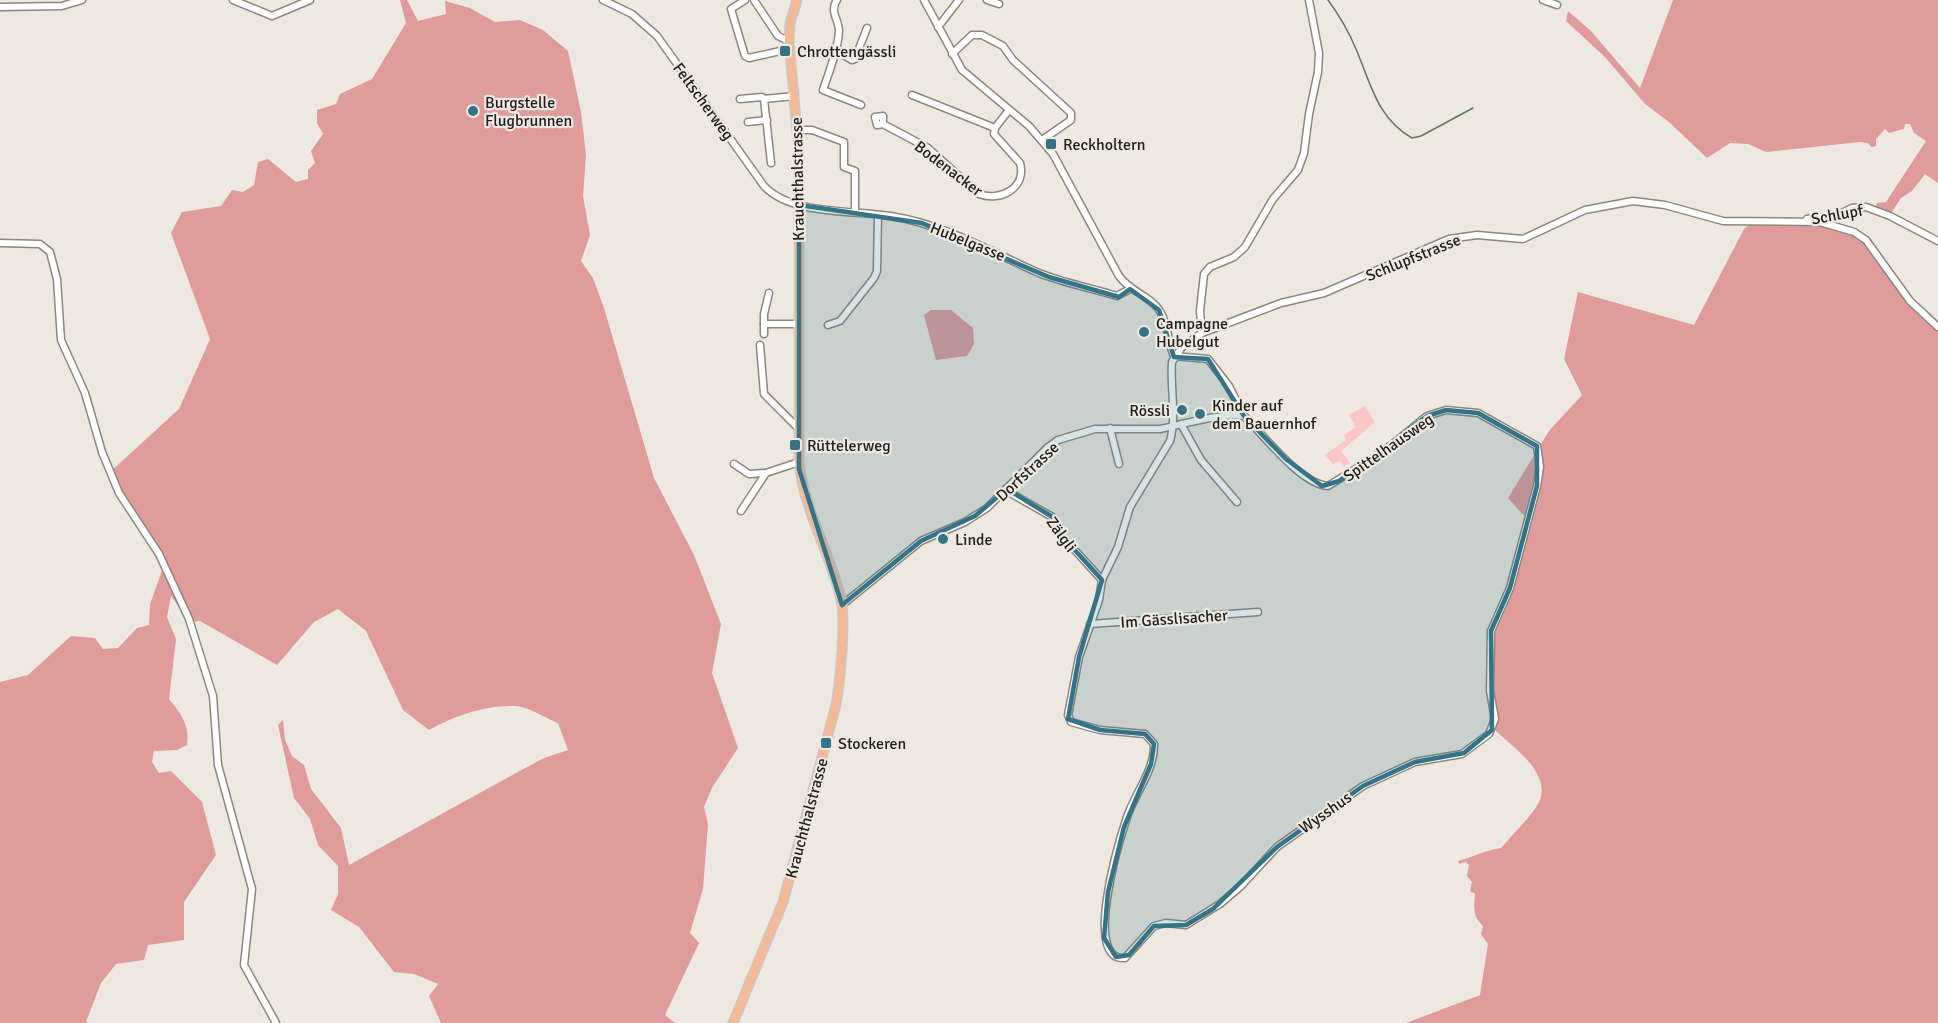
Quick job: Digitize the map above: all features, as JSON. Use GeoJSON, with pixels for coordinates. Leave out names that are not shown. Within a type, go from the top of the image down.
{"type":"FeatureCollection","features":[{"type":"Feature","properties":{"kind":"main road","name":"Krauchthalstrasse"},"geometry":{"type":"LineString","coordinates":[[734,1023],[776,923],[802,840],[836,705],[842,605],[807,506],[799,462],[799,206],[797,129],[789,45],[790,23],[797,0]]}},
{"type":"Feature","properties":{"kind":"street"},"geometry":{"type":"LineString","coordinates":[[0,7],[62,6],[82,0]]}},
{"type":"Feature","properties":{"kind":"street"},"geometry":{"type":"LineString","coordinates":[[233,0],[272,16],[308,0]]}},
{"type":"Feature","properties":{"kind":"street","name":"Feltscherweg"},"geometry":{"type":"LineString","coordinates":[[603,0],[626,10],[652,31],[764,186],[778,198],[799,206]]}},
{"type":"Feature","properties":{"kind":"street"},"geometry":{"type":"LineString","coordinates":[[745,0],[731,9],[745,56],[749,58],[789,45]]}},
{"type":"Feature","properties":{"kind":"street"},"geometry":{"type":"LineString","coordinates":[[754,0],[778,36],[789,45]]}},
{"type":"Feature","properties":{"kind":"street"},"geometry":{"type":"LineString","coordinates":[[837,0],[833,14],[839,25],[838,40],[823,90],[861,105]]}},
{"type":"Feature","properties":{"kind":"street"},"geometry":{"type":"LineString","coordinates":[[924,0],[952,54],[969,78],[1042,140],[1060,165],[1116,272],[1130,289],[1153,303],[1160,311],[1174,356],[1171,377],[1172,426],[1244,416],[1229,386],[1208,359],[1174,356]]}},
{"type":"Feature","properties":{"kind":"street"},"geometry":{"type":"LineString","coordinates":[[938,27],[959,0]]}},
{"type":"Feature","properties":{"kind":"street"},"geometry":{"type":"LineString","coordinates":[[987,0],[999,4]]}},
{"type":"Feature","properties":{"kind":"street"},"geometry":{"type":"LineString","coordinates":[[1202,333],[1200,311],[1204,274],[1210,267],[1234,257],[1245,247],[1274,199],[1298,170],[1304,153],[1318,72],[1319,53],[1309,0]]}},
{"type":"Feature","properties":{"kind":"street"},"geometry":{"type":"LineString","coordinates":[[1543,0],[1557,5]]}},
{"type":"Feature","properties":{"kind":"street"},"geometry":{"type":"LineString","coordinates":[[835,50],[852,60],[855,59],[867,28]]}},
{"type":"Feature","properties":{"kind":"street"},"geometry":{"type":"LineString","coordinates":[[952,54],[972,35],[982,35],[1003,46],[1012,60],[1071,113],[1071,120],[1042,140]]}},
{"type":"Feature","properties":{"kind":"street"},"geometry":{"type":"LineString","coordinates":[[912,95],[995,128],[1009,110]]}},
{"type":"Feature","properties":{"kind":"street"},"geometry":{"type":"LineString","coordinates":[[741,99],[794,96]]}},
{"type":"Feature","properties":{"kind":"street"},"geometry":{"type":"LineString","coordinates":[[764,99],[771,163]]}},
{"type":"Feature","properties":{"kind":"street"},"geometry":{"type":"LineString","coordinates":[[748,122],[767,120]]}},
{"type":"Feature","properties":{"kind":"street","name":"Bodenacker"},"geometry":{"type":"LineString","coordinates":[[883,124],[928,148],[979,194],[990,198],[1001,196],[1013,189],[1021,178],[1022,170],[1020,163],[994,134],[995,128]]}},
{"type":"Feature","properties":{"kind":"street"},"geometry":{"type":"LineString","coordinates":[[797,129],[812,130],[844,142],[844,167],[855,171],[855,212]]}},
{"type":"Feature","properties":{"kind":"street","name":"Schlupfstrasse"},"geometry":{"type":"LineString","coordinates":[[1174,356],[1185,344],[1202,333],[1281,303],[1324,293],[1449,239],[1477,235],[1523,239],[1571,215],[1600,205],[1633,201],[1665,205],[1724,221],[1802,222],[1839,226],[1861,236],[1875,251],[1910,301],[1938,327]]}},
{"type":"Feature","properties":{"kind":"street","name":"Hubelgasse"},"geometry":{"type":"LineString","coordinates":[[799,206],[878,215],[937,227],[1056,279],[1118,296],[1130,289]]}},
{"type":"Feature","properties":{"kind":"street","name":"Schlupf"},"geometry":{"type":"LineString","coordinates":[[1802,222],[1808,219],[1839,215],[1852,208],[1866,207],[1890,216],[1938,242]]}},
{"type":"Feature","properties":{"kind":"street"},"geometry":{"type":"LineString","coordinates":[[828,325],[840,321],[877,272],[878,215]]}},
{"type":"Feature","properties":{"kind":"street"},"geometry":{"type":"LineString","coordinates":[[0,243],[40,244],[50,252],[57,279],[61,340],[85,393],[102,452],[119,492],[159,554],[188,616],[213,696],[218,765],[252,889],[244,965],[276,1023]]}},
{"type":"Feature","properties":{"kind":"street"},"geometry":{"type":"LineString","coordinates":[[764,334],[769,293]]}},
{"type":"Feature","properties":{"kind":"street"},"geometry":{"type":"LineString","coordinates":[[764,324],[798,324]]}},
{"type":"Feature","properties":{"kind":"street"},"geometry":{"type":"LineString","coordinates":[[760,345],[764,394],[798,428]]}},
{"type":"Feature","properties":{"kind":"street","name":"Spittelhausweg"},"geometry":{"type":"LineString","coordinates":[[1244,416],[1286,459],[1324,486],[1333,485],[1376,458],[1427,416],[1446,410],[1478,413],[1537,446],[1540,467],[1537,486],[1509,591],[1496,615],[1491,631],[1490,691],[1495,716],[1492,730]]}},
{"type":"Feature","properties":{"kind":"street"},"geometry":{"type":"LineString","coordinates":[[1181,424],[1201,460],[1237,502]]}},
{"type":"Feature","properties":{"kind":"street","name":"Dorfstrasse"},"geometry":{"type":"LineString","coordinates":[[842,605],[921,541],[975,516],[1058,440],[1084,431],[1110,428],[1160,429],[1172,426]]}},
{"type":"Feature","properties":{"kind":"street","name":"Im Gässlisacher"},"geometry":{"type":"LineString","coordinates":[[1069,720],[1076,668],[1099,600],[1102,580],[1118,547],[1128,513],[1166,448],[1172,426]]}},
{"type":"Feature","properties":{"kind":"street"},"geometry":{"type":"LineString","coordinates":[[1110,428],[1119,464]]}},
{"type":"Feature","properties":{"kind":"street"},"geometry":{"type":"LineString","coordinates":[[734,464],[749,474],[766,473],[799,462]]}},
{"type":"Feature","properties":{"kind":"street"},"geometry":{"type":"LineString","coordinates":[[741,512],[766,473]]}},
{"type":"Feature","properties":{"kind":"street"},"geometry":{"type":"LineString","coordinates":[[1016,480],[1017,495]]}},
{"type":"Feature","properties":{"kind":"street","name":"Zälgli"},"geometry":{"type":"LineString","coordinates":[[1005,490],[1054,518],[1062,536],[1102,580]]}},
{"type":"Feature","properties":{"kind":"street","name":"Im Gässlisacher"},"geometry":{"type":"LineString","coordinates":[[1090,624],[1258,612]]}},
{"type":"Feature","properties":{"kind":"street","name":"Wysshus"},"geometry":{"type":"LineString","coordinates":[[1069,720],[1100,730],[1143,734],[1150,737],[1154,744],[1151,764],[1130,809],[1116,858],[1105,921],[1107,947],[1114,956],[1125,958],[1151,928],[1162,924],[1188,924],[1220,904],[1241,886],[1277,847],[1364,786],[1412,763],[1464,753],[1482,741],[1492,730]]}},
{"type":"Feature","properties":{"kind":"highlighted area"},"geometry":{"type":"Polygon","coordinates":[[[799,205],[922,223],[1049,277],[1119,297],[1130,289],[1159,310],[1174,357],[1208,359],[1244,416],[1286,459],[1322,486],[1339,481],[1427,416],[1446,410],[1478,413],[1537,446],[1537,486],[1510,588],[1491,631],[1492,730],[1464,753],[1415,762],[1363,786],[1277,847],[1213,909],[1186,925],[1154,926],[1129,955],[1116,957],[1104,938],[1108,892],[1124,827],[1151,764],[1154,744],[1145,734],[1100,730],[1068,719],[1079,657],[1102,580],[1062,536],[1054,518],[1007,489],[975,516],[921,541],[842,605],[799,469],[799,205]]]}},
{"type":"Feature","properties":{"kind":"shaded area"},"geometry":{"type":"Polygon","coordinates":[[[400,0],[407,0],[418,21],[446,14],[445,1],[470,8],[495,22],[520,20],[543,30],[568,51],[581,112],[586,155],[583,196],[590,235],[581,261],[593,278],[604,308],[654,478],[694,555],[721,624],[712,673],[738,748],[712,788],[704,807],[708,824],[703,889],[690,933],[699,943],[665,1015],[675,1023],[441,1023],[429,996],[438,984],[414,974],[394,972],[359,927],[331,910],[338,894],[338,866],[318,845],[310,819],[294,798],[278,725],[283,720],[285,740],[292,756],[304,765],[311,789],[341,828],[349,865],[544,758],[568,750],[558,723],[525,708],[503,706],[470,712],[429,730],[403,710],[366,631],[338,609],[314,622],[277,665],[200,621],[190,622],[171,596],[167,617],[176,639],[169,699],[181,715],[188,738],[187,745],[177,750],[154,751],[152,762],[159,773],[171,771],[202,802],[216,855],[184,902],[184,940],[148,945],[144,960],[116,964],[101,983],[86,1022],[89,1023],[0,1023],[0,682],[28,675],[71,636],[95,638],[103,649],[118,648],[137,628],[149,625],[150,604],[164,565],[110,472],[179,409],[210,339],[171,233],[182,212],[221,206],[232,190],[243,192],[254,185],[258,162],[268,159],[296,182],[308,179],[308,170],[315,163],[311,151],[323,134],[317,123],[317,110],[336,104],[340,94],[372,79],[406,23],[400,0]]]}},
{"type":"Feature","properties":{"kind":"shaded area"},"geometry":{"type":"Polygon","coordinates":[[[1673,0],[1938,0],[1938,183],[1925,174],[1912,191],[1901,198],[1890,215],[1876,207],[1877,203],[1886,202],[1926,141],[1914,133],[1910,124],[1905,124],[1904,129],[1889,133],[1885,129],[1876,139],[1876,146],[1871,147],[1868,143],[1860,142],[1766,152],[1748,144],[1730,143],[1707,158],[1669,122],[1645,104],[1605,57],[1566,21],[1568,11],[1591,31],[1640,88],[1673,0]]]}},
{"type":"Feature","properties":{"kind":"shaded area"},"geometry":{"type":"Polygon","coordinates":[[[1755,221],[1798,222],[1827,226],[1840,229],[1865,242],[1909,302],[1938,329],[1938,1023],[1406,1023],[1480,995],[1488,944],[1481,934],[1483,926],[1475,915],[1475,894],[1470,891],[1472,882],[1467,876],[1469,865],[1466,862],[1459,864],[1458,861],[1501,848],[1526,821],[1538,804],[1542,793],[1541,783],[1530,763],[1496,731],[1492,631],[1530,522],[1508,498],[1549,431],[1582,395],[1564,359],[1578,292],[1694,325],[1744,229],[1755,221]]]}},
{"type":"Feature","properties":{"kind":"shaded area"},"geometry":{"type":"Polygon","coordinates":[[[931,310],[951,310],[973,328],[974,344],[967,356],[936,360],[924,315],[931,310]]]}},
{"type":"Feature","properties":{"kind":"shaded area"},"geometry":{"type":"Polygon","coordinates":[[[1365,406],[1375,422],[1341,451],[1350,463],[1344,466],[1340,461],[1333,464],[1325,455],[1346,440],[1344,435],[1356,427],[1349,415],[1365,406]]]}},
{"type":"Feature","properties":{"kind":"waterway"},"geometry":{"type":"LineString","coordinates":[[1328,0],[1350,36],[1376,99],[1400,130],[1412,138],[1421,136],[1473,108]]}},
{"type":"Feature","properties":{"kind":"place","name":"Chrottengässli"},"geometry":{"type":"Point","coordinates":[785,51]}},
{"type":"Feature","properties":{"kind":"place","name":"Burgstelle Flugbrunnen"},"geometry":{"type":"Point","coordinates":[473,111]}},
{"type":"Feature","properties":{"kind":"place","name":"Reckholtern"},"geometry":{"type":"Point","coordinates":[1051,144]}},
{"type":"Feature","properties":{"kind":"place","name":"Campagne Hubelgut"},"geometry":{"type":"Point","coordinates":[1144,332]}},
{"type":"Feature","properties":{"kind":"place","name":"Rössli"},"geometry":{"type":"Point","coordinates":[1182,410]}},
{"type":"Feature","properties":{"kind":"place","name":"Kinder auf dem Bauernhof"},"geometry":{"type":"Point","coordinates":[1200,414]}},
{"type":"Feature","properties":{"kind":"place","name":"Rüttelerweg"},"geometry":{"type":"Point","coordinates":[795,445]}},
{"type":"Feature","properties":{"kind":"place","name":"Linde"},"geometry":{"type":"Point","coordinates":[943,539]}},
{"type":"Feature","properties":{"kind":"place","name":"Stockeren"},"geometry":{"type":"Point","coordinates":[826,743]}}]}
